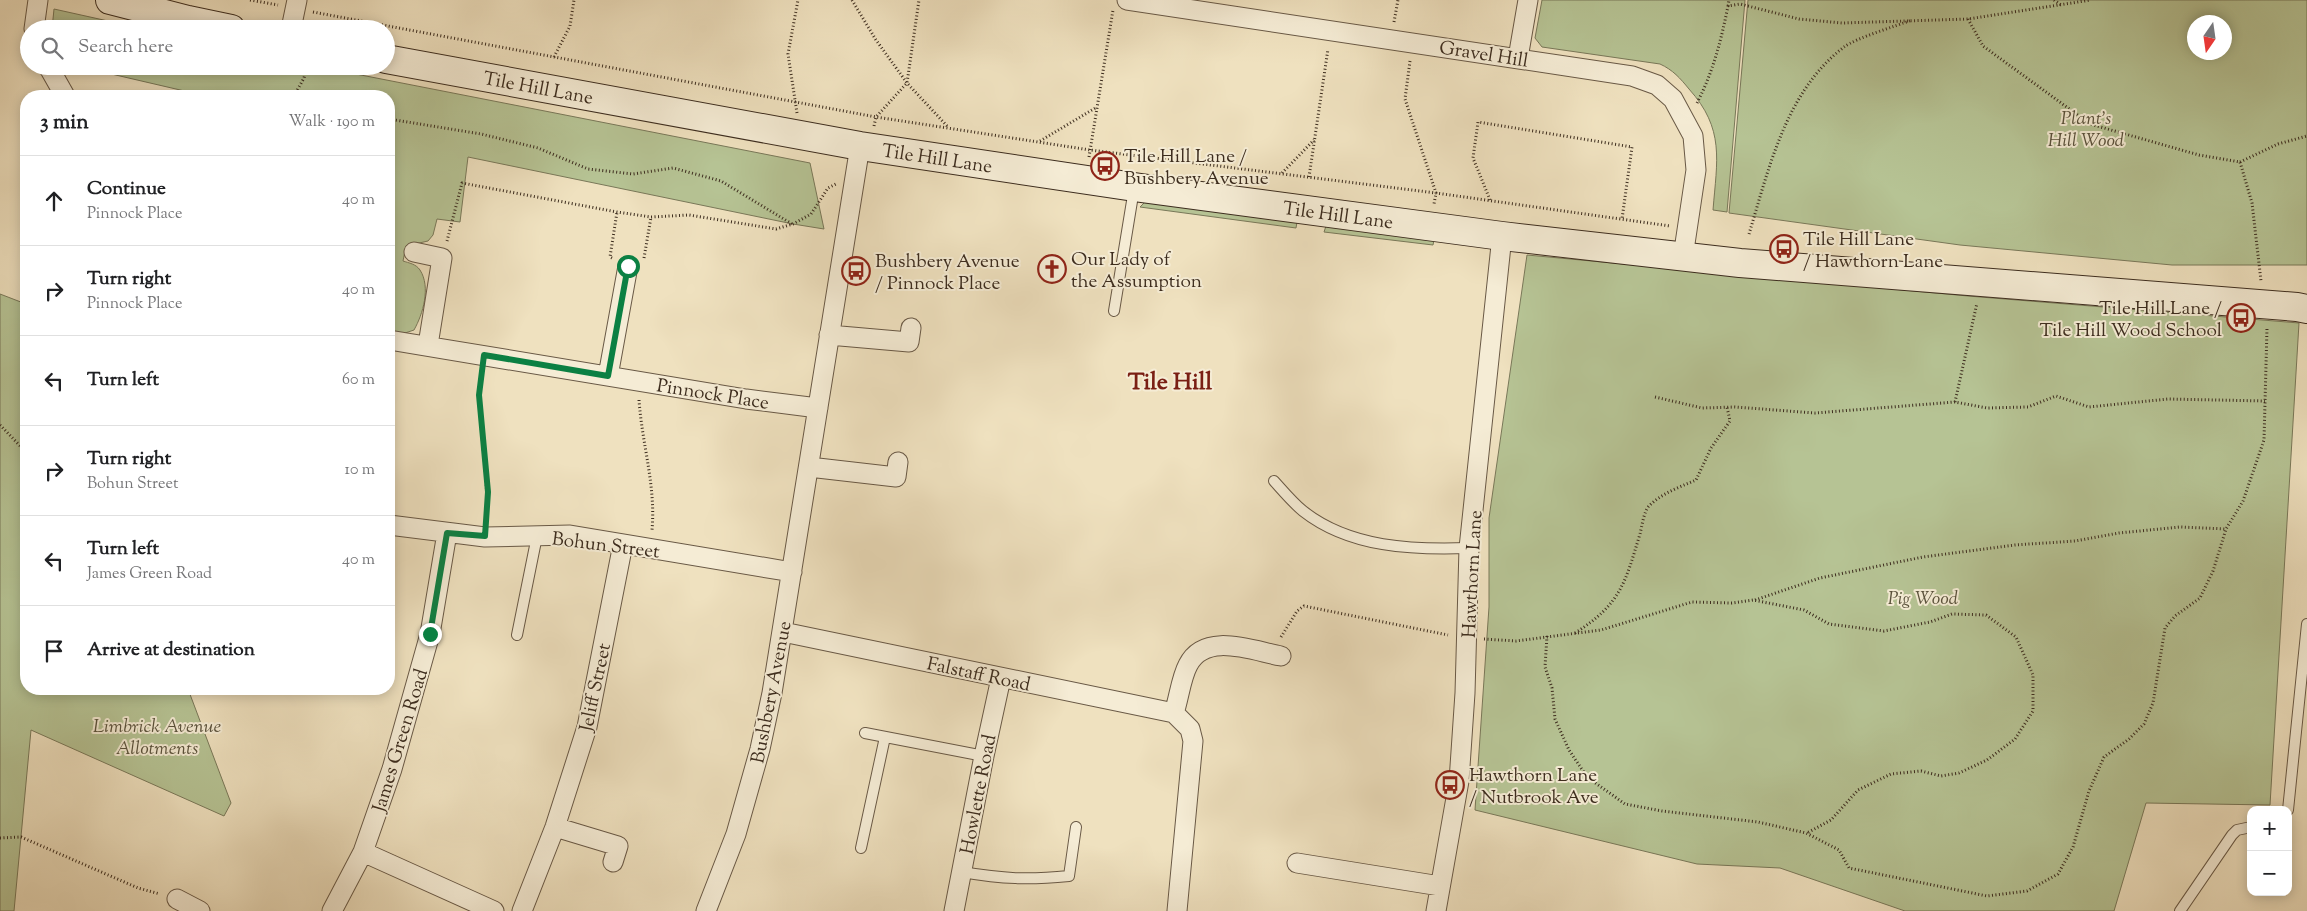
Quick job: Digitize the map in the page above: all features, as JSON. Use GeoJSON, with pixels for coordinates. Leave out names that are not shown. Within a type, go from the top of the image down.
{"type":"FeatureCollection","features":[{"type":"Feature","properties":{"kind":"main road"},"geometry":{"type":"LineString","coordinates":[[110,0],[188,20]]}},
{"type":"Feature","properties":{"kind":"main road","name":"Tile Hill Lane"},"geometry":{"type":"LineString","coordinates":[[395,61],[860,146],[1135,187],[1502,236],[1683,257],[1971,282],[2304,306]]}},
{"type":"Feature","properties":{"kind":"street"},"geometry":{"type":"LineString","coordinates":[[35,20],[38,0]]}},
{"type":"Feature","properties":{"kind":"street"},"geometry":{"type":"LineString","coordinates":[[1518,58],[1528,0]]}},
{"type":"Feature","properties":{"kind":"street","name":"Gravel Hill"},"geometry":{"type":"LineString","coordinates":[[1135,1],[1632,76],[1657,86],[1673,99],[1693,136],[1696,170],[1683,257]]}},
{"type":"Feature","properties":{"kind":"street"},"geometry":{"type":"LineString","coordinates":[[293,20],[296,4]]}},
{"type":"Feature","properties":{"kind":"street"},"geometry":{"type":"LineString","coordinates":[[53,75],[62,90]]}},
{"type":"Feature","properties":{"kind":"street","name":"Bushbery Avenue"},"geometry":{"type":"LineString","coordinates":[[706,911],[736,834],[762,740],[783,632],[860,146]]}},
{"type":"Feature","properties":{"kind":"street","name":"Hawthorn Lane"},"geometry":{"type":"LineString","coordinates":[[1436,911],[1458,781],[1472,639],[1469,548],[1502,236]]}},
{"type":"Feature","properties":{"kind":"street"},"geometry":{"type":"LineString","coordinates":[[414,252],[442,258],[428,345]]}},
{"type":"Feature","properties":{"kind":"street"},"geometry":{"type":"LineString","coordinates":[[608,376],[628,266]]}},
{"type":"Feature","properties":{"kind":"street"},"geometry":{"type":"LineString","coordinates":[[830,335],[910,342],[911,328]]}},
{"type":"Feature","properties":{"kind":"street","name":"Pinnock Place"},"geometry":{"type":"LineString","coordinates":[[395,341],[642,382],[818,408]]}},
{"type":"Feature","properties":{"kind":"street"},"geometry":{"type":"LineString","coordinates":[[809,467],[896,477],[898,462]]}},
{"type":"Feature","properties":{"kind":"street","name":"Bohun Street"},"geometry":{"type":"LineString","coordinates":[[395,526],[485,536],[570,535],[792,572]]}},
{"type":"Feature","properties":{"kind":"street","name":"James Green Road"},"geometry":{"type":"LineString","coordinates":[[332,911],[363,852],[392,769],[428,644],[447,533]]}},
{"type":"Feature","properties":{"kind":"street","name":"Jeliff Street"},"geometry":{"type":"LineString","coordinates":[[522,911],[555,827],[587,727],[623,544]]}},
{"type":"Feature","properties":{"kind":"street","name":"Falstaff Road"},"geometry":{"type":"LineString","coordinates":[[783,632],[1174,714]]}},
{"type":"Feature","properties":{"kind":"street"},"geometry":{"type":"LineString","coordinates":[[1177,911],[1193,741],[1190,730],[1174,714],[1187,665],[1195,654],[1212,645],[1272,654]]}},
{"type":"Feature","properties":{"kind":"street","name":"Howlette Road"},"geometry":{"type":"LineString","coordinates":[[954,911],[1001,678]]}},
{"type":"Feature","properties":{"kind":"street"},"geometry":{"type":"LineString","coordinates":[[555,827],[618,846],[613,862]]}},
{"type":"Feature","properties":{"kind":"street"},"geometry":{"type":"LineString","coordinates":[[363,852],[494,911]]}},
{"type":"Feature","properties":{"kind":"street"},"geometry":{"type":"LineString","coordinates":[[1297,864],[1440,886]]}},
{"type":"Feature","properties":{"kind":"street"},"geometry":{"type":"LineString","coordinates":[[177,899],[200,911]]}},
{"type":"Feature","properties":{"kind":"lane"},"geometry":{"type":"LineString","coordinates":[[1114,311],[1135,187]]}},
{"type":"Feature","properties":{"kind":"lane"},"geometry":{"type":"LineString","coordinates":[[1274,481],[1303,511],[1332,530],[1396,547],[1469,548]]}},
{"type":"Feature","properties":{"kind":"lane"},"geometry":{"type":"LineString","coordinates":[[516,635],[538,536]]}},
{"type":"Feature","properties":{"kind":"lane"},"geometry":{"type":"LineString","coordinates":[[2288,806],[2307,624]]}},
{"type":"Feature","properties":{"kind":"lane"},"geometry":{"type":"LineString","coordinates":[[865,733],[984,756]]}},
{"type":"Feature","properties":{"kind":"lane"},"geometry":{"type":"LineString","coordinates":[[861,848],[885,737]]}},
{"type":"Feature","properties":{"kind":"lane"},"geometry":{"type":"LineString","coordinates":[[962,872],[1004,879],[1069,876],[1076,827]]}},
{"type":"Feature","properties":{"kind":"lane"},"geometry":{"type":"LineString","coordinates":[[2180,911],[2232,835],[2237,830],[2247,828]]}},
{"type":"Feature","properties":{"kind":"path"},"geometry":{"type":"LineString","coordinates":[[250,0],[296,4],[374,20]]}},
{"type":"Feature","properties":{"kind":"path"},"geometry":{"type":"LineString","coordinates":[[554,57],[570,26],[574,0]]}},
{"type":"Feature","properties":{"kind":"path"},"geometry":{"type":"LineString","coordinates":[[795,102],[788,54],[798,0]]}},
{"type":"Feature","properties":{"kind":"path"},"geometry":{"type":"LineString","coordinates":[[852,0],[876,40],[907,83],[948,128]]}},
{"type":"Feature","properties":{"kind":"path"},"geometry":{"type":"LineString","coordinates":[[888,150],[890,137],[873,133],[876,116],[907,83],[920,0]]}},
{"type":"Feature","properties":{"kind":"path"},"geometry":{"type":"LineString","coordinates":[[1089,158],[1115,0]]}},
{"type":"Feature","properties":{"kind":"path"},"geometry":{"type":"LineString","coordinates":[[1687,122],[1710,78],[1718,55],[1729,0]]}},
{"type":"Feature","properties":{"kind":"path"},"geometry":{"type":"LineString","coordinates":[[2054,0],[2061,5]]}},
{"type":"Feature","properties":{"kind":"path"},"geometry":{"type":"LineString","coordinates":[[1728,6],[1740,4],[1799,19],[1842,23],[1914,19],[1968,19],[2091,0]]}},
{"type":"Feature","properties":{"kind":"path"},"geometry":{"type":"LineString","coordinates":[[1749,234],[1770,158],[1807,84],[1845,46],[1914,19]]}},
{"type":"Feature","properties":{"kind":"path"},"geometry":{"type":"LineString","coordinates":[[1968,19],[1983,46],[2090,124],[2199,155],[2240,162],[2278,144],[2307,136]]}},
{"type":"Feature","properties":{"kind":"path"},"geometry":{"type":"LineString","coordinates":[[395,24],[554,57],[795,102],[948,128],[1090,150],[1490,200],[1688,228]]}},
{"type":"Feature","properties":{"kind":"path"},"geometry":{"type":"LineString","coordinates":[[1309,177],[1330,30]]}},
{"type":"Feature","properties":{"kind":"path"},"geometry":{"type":"LineString","coordinates":[[1413,42],[1404,99],[1436,193],[1433,213],[1443,214],[1442,228]]}},
{"type":"Feature","properties":{"kind":"path"},"geometry":{"type":"LineString","coordinates":[[297,90],[305,75]]}},
{"type":"Feature","properties":{"kind":"path"},"geometry":{"type":"LineString","coordinates":[[1039,142],[1097,106]]}},
{"type":"Feature","properties":{"kind":"path"},"geometry":{"type":"LineString","coordinates":[[395,120],[481,134],[538,148],[588,169],[633,174],[672,168],[721,181],[793,224]]}},
{"type":"Feature","properties":{"kind":"path"},"geometry":{"type":"LineString","coordinates":[[1490,200],[1473,158],[1478,122],[1632,147],[1622,219]]}},
{"type":"Feature","properties":{"kind":"path"},"geometry":{"type":"LineString","coordinates":[[1281,174],[1314,139]]}},
{"type":"Feature","properties":{"kind":"path"},"geometry":{"type":"LineString","coordinates":[[2240,162],[2252,203],[2261,282]]}},
{"type":"Feature","properties":{"kind":"path"},"geometry":{"type":"LineString","coordinates":[[442,258],[453,223],[462,183],[650,217],[689,215],[776,229],[793,224],[811,214],[828,188],[856,174]]}},
{"type":"Feature","properties":{"kind":"path"},"geometry":{"type":"LineString","coordinates":[[617,212],[610,256],[628,266],[643,264],[650,217]]}},
{"type":"Feature","properties":{"kind":"path"},"geometry":{"type":"LineString","coordinates":[[1955,402],[1978,301]]}},
{"type":"Feature","properties":{"kind":"path"},"geometry":{"type":"LineString","coordinates":[[1547,636],[1545,667],[1552,688],[1555,719],[1569,750],[1587,777],[1624,804],[1662,811],[1758,822],[1806,833],[1839,850],[1849,868],[1987,896],[2027,891],[2058,874],[2072,847],[2089,790],[2104,757],[2129,740],[2144,724],[2153,703],[2165,628],[2175,616],[2200,598],[2212,571],[2226,529],[2244,501],[2264,440],[2267,327]]}},
{"type":"Feature","properties":{"kind":"path"},"geometry":{"type":"LineString","coordinates":[[484,355],[479,395],[488,492],[485,536]]}},
{"type":"Feature","properties":{"kind":"path"},"geometry":{"type":"LineString","coordinates":[[642,382],[639,401],[652,489],[650,548]]}},
{"type":"Feature","properties":{"kind":"path"},"geometry":{"type":"LineString","coordinates":[[1655,396],[1702,408],[1727,407],[1815,414],[1955,402],[1996,408],[2028,407],[2056,396],[2089,407],[2168,398],[2264,401]]}},
{"type":"Feature","properties":{"kind":"path"},"geometry":{"type":"LineString","coordinates":[[1574,634],[1594,621],[1619,594],[1630,567],[1648,507],[1669,492],[1696,480],[1711,448],[1730,421],[1727,407]]}},
{"type":"Feature","properties":{"kind":"path"},"geometry":{"type":"LineString","coordinates":[[0,425],[20,446]]}},
{"type":"Feature","properties":{"kind":"path"},"geometry":{"type":"LineString","coordinates":[[1272,654],[1297,611],[1304,606],[1472,639],[1516,641],[1601,630],[1692,602],[1732,603],[1754,600],[1820,578],[1923,557],[2015,545],[2075,541],[2120,533],[2180,527],[2226,529]]}},
{"type":"Feature","properties":{"kind":"path"},"geometry":{"type":"LineString","coordinates":[[1754,600],[1804,610],[1829,624],[1884,631],[1930,622],[1952,614],[1986,616],[2016,637],[2033,675],[2033,711],[2015,739],[1987,760],[1959,773],[1941,776],[1921,771],[1891,774],[1858,790],[1831,820],[1806,833]]}},
{"type":"Feature","properties":{"kind":"path"},"geometry":{"type":"LineString","coordinates":[[0,838],[21,837],[138,888],[177,899]]}},
{"type":"Feature","properties":{"kind":"green space"},"geometry":{"type":"Polygon","coordinates":[[[1542,0],[1745,0],[1727,212],[1713,210],[1717,160],[1716,146],[1709,118],[1701,104],[1682,81],[1673,72],[1660,64],[1542,47],[1535,38],[1542,0]]]}},
{"type":"Feature","properties":{"kind":"green space","name":"Plant's Hill Wood"},"geometry":{"type":"Polygon","coordinates":[[[1748,0],[2307,0],[2307,265],[2172,265],[1960,245],[1729,213],[1748,0]]]}},
{"type":"Feature","properties":{"kind":"green space"},"geometry":{"type":"Polygon","coordinates":[[[54,9],[104,20],[53,20],[54,9]]]}},
{"type":"Feature","properties":{"kind":"green space"},"geometry":{"type":"Polygon","coordinates":[[[116,75],[361,75],[810,163],[824,229],[468,157],[460,222],[437,219],[433,235],[428,241],[406,246],[403,261],[412,264],[420,270],[425,284],[423,308],[414,330],[405,333],[395,332],[395,90],[180,90],[116,75]]]}},
{"type":"Feature","properties":{"kind":"green space"},"geometry":{"type":"Polygon","coordinates":[[[1146,201],[1297,222],[1296,228],[1140,207],[1146,201]]]}},
{"type":"Feature","properties":{"kind":"green space"},"geometry":{"type":"Polygon","coordinates":[[[1326,226],[1434,240],[1433,245],[1324,232],[1326,226]]]}},
{"type":"Feature","properties":{"kind":"green space","name":"Pig Wood"},"geometry":{"type":"Polygon","coordinates":[[[1527,255],[1968,296],[2299,323],[2270,805],[2146,803],[2114,911],[1905,911],[1780,868],[1697,864],[1475,810],[1489,607],[1489,518],[1527,255]]]}},
{"type":"Feature","properties":{"kind":"green space","name":"Limbrick Avenue Allotments"},"geometry":{"type":"Polygon","coordinates":[[[0,294],[20,302],[20,695],[190,695],[231,803],[224,816],[31,730],[14,911],[0,911],[0,294]]]}},
{"type":"Feature","properties":{"kind":"place","name":"Tile Hill Lane / Bushbery Avenue"},"geometry":{"type":"Point","coordinates":[1105,166]}},
{"type":"Feature","properties":{"kind":"place","name":"Tile Hill Lane / Hawthorn Lane"},"geometry":{"type":"Point","coordinates":[1784,249]}},
{"type":"Feature","properties":{"kind":"place","name":"Our Lady of the Assumption"},"geometry":{"type":"Point","coordinates":[1052,269]}},
{"type":"Feature","properties":{"kind":"place","name":"Bushbery Avenue / Pinnock Place"},"geometry":{"type":"Point","coordinates":[856,271]}},
{"type":"Feature","properties":{"kind":"place","name":"Tile Hill Lane / Tile Hill Wood School"},"geometry":{"type":"Point","coordinates":[2241,318]}},
{"type":"Feature","properties":{"kind":"place","name":"Hawthorn Lane / Nutbrook Ave"},"geometry":{"type":"Point","coordinates":[1450,785]}},
{"type":"Feature","properties":{"kind":"district","name":"Tile Hill"},"geometry":{"type":"Point","coordinates":[1170,381]}},
{"type":"Feature","properties":{"kind":"route"},"geometry":{"type":"LineString","coordinates":[[430,634],[447,533],[485,536],[488,492],[479,395],[484,355],[608,376],[628,266]]}}]}
